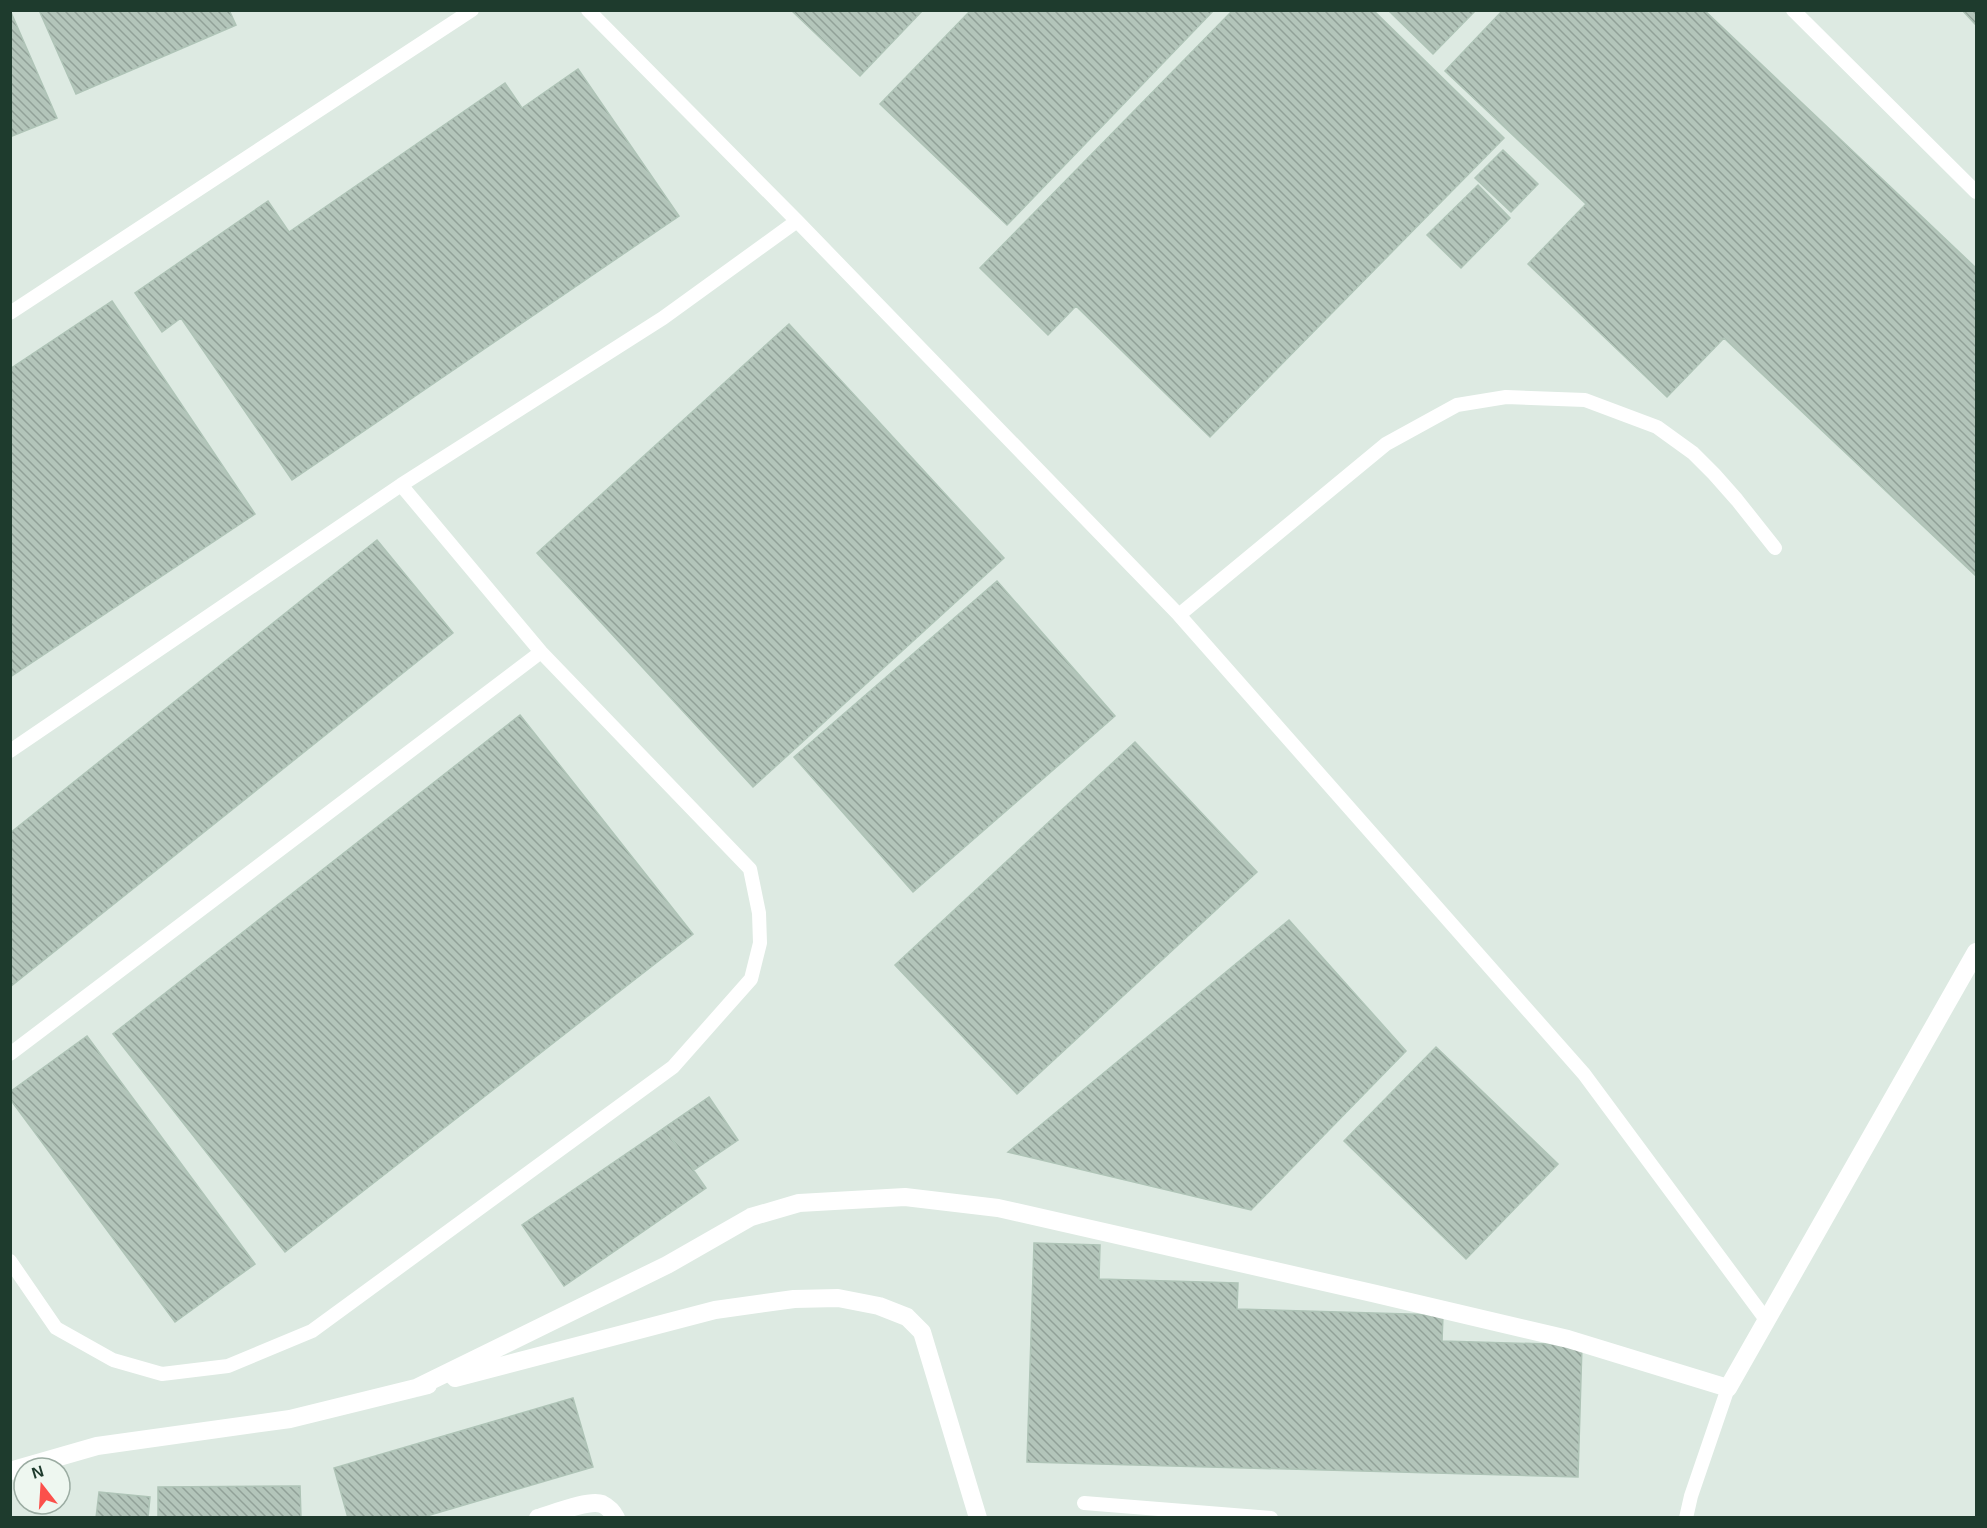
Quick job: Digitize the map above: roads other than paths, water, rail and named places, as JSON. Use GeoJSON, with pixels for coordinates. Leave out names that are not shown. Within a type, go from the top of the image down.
{"type":"FeatureCollection","features":[{"type":"Feature","properties":{"kind":"street"},"geometry":{"type":"LineString","coordinates":[[416,1388],[667,1265],[751,1217],[799,1203],[905,1197],[998,1208],[1372,1293],[1568,1339],[1728,1388],[1977,952]]}},
{"type":"Feature","properties":{"kind":"street"},"geometry":{"type":"LineString","coordinates":[[10,1471],[97,1446],[290,1419],[715,1310],[794,1299],[838,1298],[879,1306],[907,1317],[922,1332],[978,1518]]}},
{"type":"Feature","properties":{"kind":"street"},"geometry":{"type":"LineString","coordinates":[[538,1518],[589,1504],[601,1504],[609,1509],[616,1518]]}},
{"type":"Feature","properties":{"kind":"lane"},"geometry":{"type":"LineString","coordinates":[[10,313],[472,10]]}},
{"type":"Feature","properties":{"kind":"lane"},"geometry":{"type":"LineString","coordinates":[[588,10],[797,221],[1179,615],[1584,1074],[1767,1321]]}},
{"type":"Feature","properties":{"kind":"lane"},"geometry":{"type":"LineString","coordinates":[[1793,10],[1977,192]]}},
{"type":"Feature","properties":{"kind":"lane"},"geometry":{"type":"LineString","coordinates":[[10,751],[401,485],[663,318],[797,221]]}},
{"type":"Feature","properties":{"kind":"lane"},"geometry":{"type":"LineString","coordinates":[[1179,615],[1386,444],[1457,405],[1506,397],[1585,400],[1657,427],[1693,453],[1714,474],[1775,548]]}},
{"type":"Feature","properties":{"kind":"lane"},"geometry":{"type":"LineString","coordinates":[[10,1261],[56,1328],[113,1360],[162,1374],[228,1366],[312,1331],[673,1067],[751,979],[760,943],[759,913],[750,869],[541,652],[401,485]]}},
{"type":"Feature","properties":{"kind":"lane"},"geometry":{"type":"LineString","coordinates":[[10,1054],[541,652]]}},
{"type":"Feature","properties":{"kind":"lane"},"geometry":{"type":"LineString","coordinates":[[1686,1518],[1691,1496],[1728,1388]]}},
{"type":"Feature","properties":{"kind":"lane"},"geometry":{"type":"LineString","coordinates":[[1084,1503],[1270,1518]]}}]}
